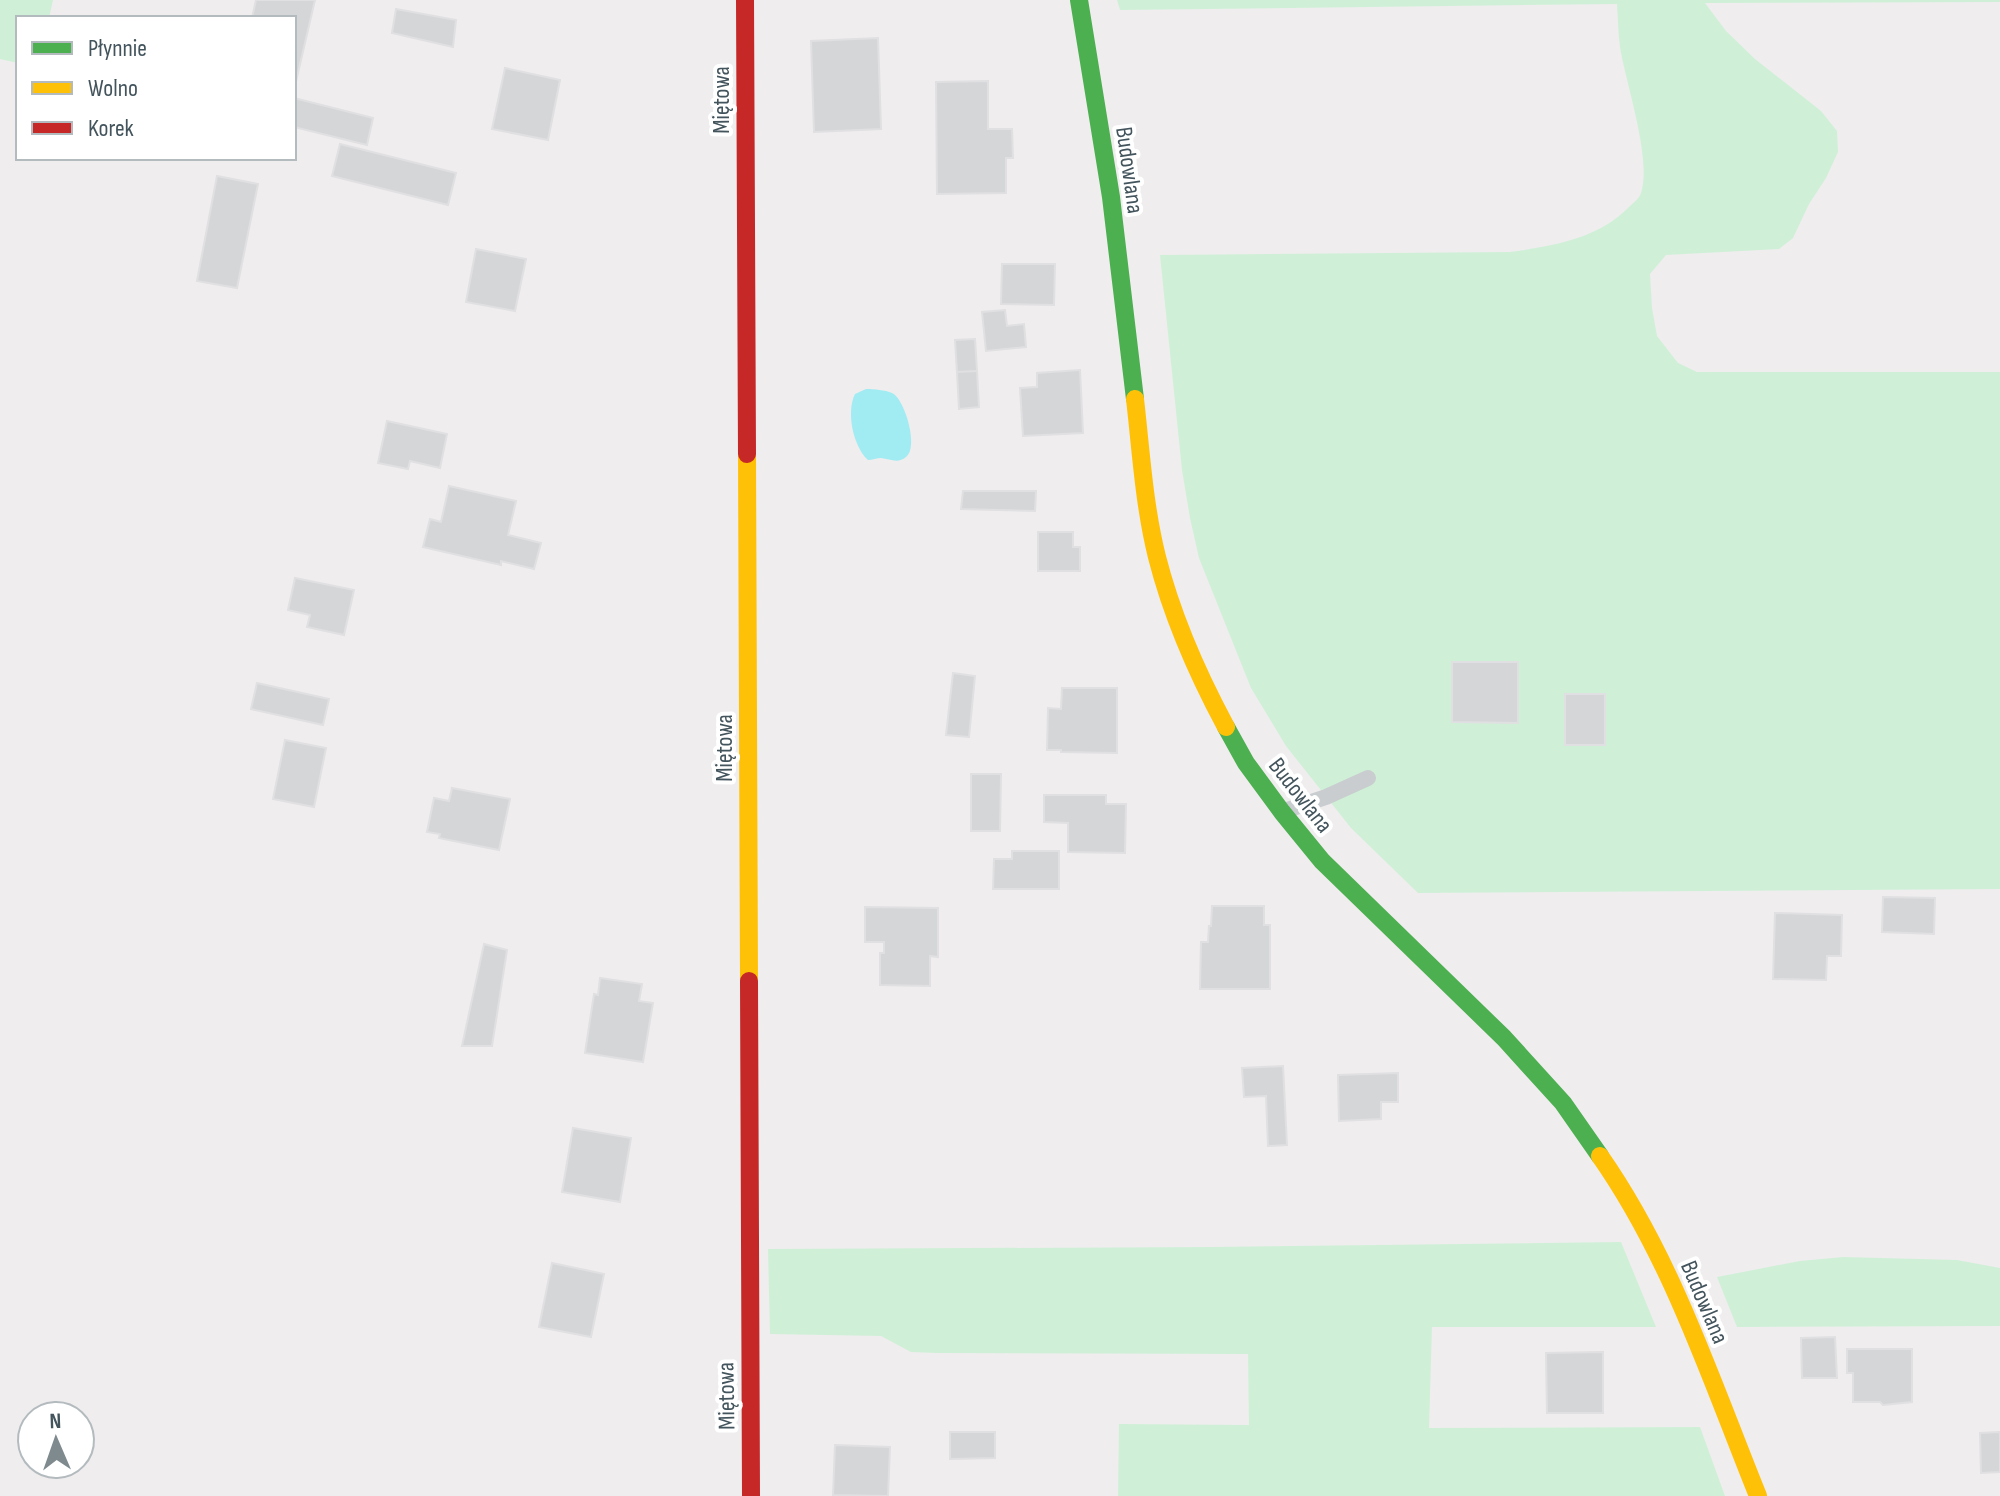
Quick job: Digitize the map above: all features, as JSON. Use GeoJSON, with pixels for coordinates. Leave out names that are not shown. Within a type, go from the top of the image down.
{"type":"FeatureCollection","features":[{"type":"Feature","properties":{"kind":"street","name":"Miętowa"},"geometry":{"type":"LineString","coordinates":[[745,0],[751,1496]]}},
{"type":"Feature","properties":{"kind":"street","name":"Budowlana"},"geometry":{"type":"LineString","coordinates":[[1079,0],[1111,197],[1144,480],[1157,556],[1180,629],[1204,686],[1246,763],[1322,861],[1504,1038],[1563,1103],[1614,1176],[1652,1240],[1671,1280],[1758,1496]]}},
{"type":"Feature","properties":{"kind":"lane"},"geometry":{"type":"LineString","coordinates":[[1282,812],[1368,778]]}},
{"type":"Feature","properties":{"kind":"green space"},"geometry":{"type":"Polygon","coordinates":[[[0,0],[53,0],[49,16],[16,16],[16,63],[0,59],[0,0]]]}},
{"type":"Feature","properties":{"kind":"green space"},"geometry":{"type":"Polygon","coordinates":[[[1117,0],[2000,0],[1705,3],[1726,31],[1755,59],[1821,111],[1837,131],[1838,152],[1793,238],[1779,249],[1666,255],[1650,274],[1657,336],[1678,363],[1697,372],[2000,372],[2000,889],[1418,893],[1351,828],[1286,746],[1251,688],[1199,558],[1182,470],[1160,255],[1510,252],[1558,244],[1603,227],[1637,199],[1644,178],[1641,142],[1620,47],[1617,4],[1120,10],[1117,0]]]}},
{"type":"Feature","properties":{"kind":"green space"},"geometry":{"type":"Polygon","coordinates":[[[1621,1242],[1656,1327],[1432,1327],[1429,1428],[1700,1427],[1725,1496],[1118,1496],[1119,1424],[1249,1425],[1248,1354],[911,1352],[881,1336],[770,1334],[768,1249],[1621,1242]]]}},
{"type":"Feature","properties":{"kind":"green space"},"geometry":{"type":"Polygon","coordinates":[[[1843,1257],[1957,1260],[2000,1268],[2000,1326],[1737,1327],[1717,1277],[1800,1261],[1843,1257]]]}},
{"type":"Feature","properties":{"kind":"water"},"geometry":{"type":"Polygon","coordinates":[[[866,389],[892,393],[902,404],[911,434],[910,452],[903,459],[868,460],[858,446],[852,428],[852,401],[855,394],[866,389]]]}},
{"type":"Feature","properties":{"kind":"building"},"geometry":{"type":"Polygon","coordinates":[[[256,0],[315,0],[296,81],[296,16],[252,16],[256,0]]]}},
{"type":"Feature","properties":{"kind":"building"},"geometry":{"type":"Polygon","coordinates":[[[396,9],[456,20],[453,47],[392,33],[396,9]]]}},
{"type":"Feature","properties":{"kind":"building"},"geometry":{"type":"Polygon","coordinates":[[[878,38],[881,129],[814,132],[811,41],[878,38]]]}},
{"type":"Feature","properties":{"kind":"building"},"geometry":{"type":"Polygon","coordinates":[[[505,68],[560,80],[548,140],[492,129],[505,68]]]}},
{"type":"Feature","properties":{"kind":"building"},"geometry":{"type":"Polygon","coordinates":[[[988,81],[988,129],[1012,129],[1013,158],[1006,158],[1006,193],[937,194],[936,82],[988,81]]]}},
{"type":"Feature","properties":{"kind":"building"},"geometry":{"type":"Polygon","coordinates":[[[296,99],[373,118],[367,145],[296,127],[296,99]]]}},
{"type":"Feature","properties":{"kind":"building"},"geometry":{"type":"Polygon","coordinates":[[[340,144],[456,173],[448,205],[332,176],[340,144]]]}},
{"type":"Feature","properties":{"kind":"building"},"geometry":{"type":"Polygon","coordinates":[[[217,176],[258,184],[237,288],[197,281],[217,176]]]}},
{"type":"Feature","properties":{"kind":"building"},"geometry":{"type":"Polygon","coordinates":[[[476,249],[526,259],[515,311],[466,302],[476,249]]]}},
{"type":"Feature","properties":{"kind":"building"},"geometry":{"type":"Polygon","coordinates":[[[1002,264],[1055,264],[1054,305],[1001,304],[1002,264]]]}},
{"type":"Feature","properties":{"kind":"building"},"geometry":{"type":"Polygon","coordinates":[[[1005,310],[1007,326],[1024,324],[1026,347],[986,351],[982,312],[1005,310]]]}},
{"type":"Feature","properties":{"kind":"building"},"geometry":{"type":"Polygon","coordinates":[[[975,339],[977,371],[957,372],[955,340],[975,339]]]}},
{"type":"Feature","properties":{"kind":"building"},"geometry":{"type":"Polygon","coordinates":[[[1080,370],[1083,433],[1023,436],[1020,388],[1037,387],[1037,373],[1080,370]]]}},
{"type":"Feature","properties":{"kind":"building"},"geometry":{"type":"Polygon","coordinates":[[[977,371],[979,407],[959,409],[957,372],[977,371]]]}},
{"type":"Feature","properties":{"kind":"building"},"geometry":{"type":"Polygon","coordinates":[[[387,421],[447,434],[440,468],[410,461],[408,469],[378,463],[387,421]]]}},
{"type":"Feature","properties":{"kind":"building"},"geometry":{"type":"Polygon","coordinates":[[[449,486],[516,501],[508,535],[541,543],[534,569],[501,561],[501,565],[423,547],[430,519],[441,522],[449,486]]]}},
{"type":"Feature","properties":{"kind":"building"},"geometry":{"type":"Polygon","coordinates":[[[963,491],[1036,491],[1035,511],[961,509],[963,491]]]}},
{"type":"Feature","properties":{"kind":"building"},"geometry":{"type":"Polygon","coordinates":[[[1038,532],[1073,532],[1073,547],[1080,547],[1080,571],[1038,571],[1038,532]]]}},
{"type":"Feature","properties":{"kind":"building"},"geometry":{"type":"Polygon","coordinates":[[[295,578],[354,590],[344,635],[307,627],[310,615],[288,610],[295,578]]]}},
{"type":"Feature","properties":{"kind":"building"},"geometry":{"type":"Polygon","coordinates":[[[1452,662],[1518,662],[1518,723],[1452,722],[1452,662]]]}},
{"type":"Feature","properties":{"kind":"building"},"geometry":{"type":"Polygon","coordinates":[[[953,673],[975,676],[969,737],[946,735],[953,673]]]}},
{"type":"Feature","properties":{"kind":"building"},"geometry":{"type":"Polygon","coordinates":[[[257,683],[329,699],[323,725],[251,709],[257,683]]]}},
{"type":"Feature","properties":{"kind":"building"},"geometry":{"type":"Polygon","coordinates":[[[1062,688],[1117,688],[1117,753],[1047,750],[1048,708],[1061,709],[1062,688]]]}},
{"type":"Feature","properties":{"kind":"building"},"geometry":{"type":"Polygon","coordinates":[[[1565,694],[1605,694],[1605,745],[1565,745],[1565,694]]]}},
{"type":"Feature","properties":{"kind":"building"},"geometry":{"type":"Polygon","coordinates":[[[285,740],[326,748],[314,807],[273,799],[285,740]]]}},
{"type":"Feature","properties":{"kind":"building"},"geometry":{"type":"Polygon","coordinates":[[[971,774],[1001,774],[1000,831],[971,831],[971,774]]]}},
{"type":"Feature","properties":{"kind":"building"},"geometry":{"type":"Polygon","coordinates":[[[452,788],[510,799],[499,850],[439,838],[440,834],[427,832],[434,798],[449,801],[452,788]]]}},
{"type":"Feature","properties":{"kind":"building"},"geometry":{"type":"Polygon","coordinates":[[[1044,795],[1106,795],[1106,804],[1126,804],[1125,853],[1068,852],[1068,823],[1044,822],[1044,795]]]}},
{"type":"Feature","properties":{"kind":"building"},"geometry":{"type":"Polygon","coordinates":[[[1012,851],[1059,851],[1059,889],[993,889],[994,859],[1012,859],[1012,851]]]}},
{"type":"Feature","properties":{"kind":"building"},"geometry":{"type":"Polygon","coordinates":[[[1883,897],[1935,898],[1934,934],[1882,932],[1883,897]]]}},
{"type":"Feature","properties":{"kind":"building"},"geometry":{"type":"Polygon","coordinates":[[[1212,906],[1264,906],[1264,925],[1270,925],[1270,989],[1200,989],[1201,942],[1208,942],[1212,906]]]}},
{"type":"Feature","properties":{"kind":"building"},"geometry":{"type":"Polygon","coordinates":[[[865,907],[938,908],[938,957],[930,956],[930,986],[880,985],[880,953],[884,953],[884,942],[865,942],[865,907]]]}},
{"type":"Feature","properties":{"kind":"building"},"geometry":{"type":"Polygon","coordinates":[[[1775,913],[1842,915],[1841,956],[1827,956],[1826,980],[1773,979],[1775,913]]]}},
{"type":"Feature","properties":{"kind":"building"},"geometry":{"type":"Polygon","coordinates":[[[484,944],[507,950],[492,1046],[462,1046],[484,944]]]}},
{"type":"Feature","properties":{"kind":"building"},"geometry":{"type":"Polygon","coordinates":[[[600,978],[642,984],[639,1001],[653,1003],[643,1062],[585,1053],[594,994],[598,995],[600,978]]]}},
{"type":"Feature","properties":{"kind":"building"},"geometry":{"type":"Polygon","coordinates":[[[1283,1066],[1287,1145],[1268,1146],[1266,1096],[1244,1097],[1242,1068],[1283,1066]]]}},
{"type":"Feature","properties":{"kind":"building"},"geometry":{"type":"Polygon","coordinates":[[[1398,1073],[1398,1102],[1381,1102],[1381,1119],[1339,1121],[1338,1075],[1398,1073]]]}},
{"type":"Feature","properties":{"kind":"building"},"geometry":{"type":"Polygon","coordinates":[[[573,1128],[631,1138],[620,1202],[562,1192],[573,1128]]]}},
{"type":"Feature","properties":{"kind":"building"},"geometry":{"type":"Polygon","coordinates":[[[552,1263],[604,1274],[591,1337],[539,1327],[552,1263]]]}},
{"type":"Feature","properties":{"kind":"building"},"geometry":{"type":"Polygon","coordinates":[[[1835,1337],[1837,1378],[1802,1378],[1801,1338],[1835,1337]]]}},
{"type":"Feature","properties":{"kind":"building"},"geometry":{"type":"Polygon","coordinates":[[[1847,1349],[1912,1349],[1912,1402],[1883,1405],[1880,1402],[1853,1402],[1853,1373],[1847,1373],[1847,1349]]]}},
{"type":"Feature","properties":{"kind":"building"},"geometry":{"type":"Polygon","coordinates":[[[1603,1352],[1603,1413],[1547,1413],[1546,1353],[1603,1352]]]}},
{"type":"Feature","properties":{"kind":"building"},"geometry":{"type":"Polygon","coordinates":[[[950,1432],[995,1432],[995,1458],[950,1459],[950,1432]]]}},
{"type":"Feature","properties":{"kind":"building"},"geometry":{"type":"Polygon","coordinates":[[[2000,1432],[2000,1472],[1981,1473],[1980,1433],[2000,1432]]]}},
{"type":"Feature","properties":{"kind":"building"},"geometry":{"type":"Polygon","coordinates":[[[835,1445],[890,1447],[888,1496],[833,1495],[835,1445]]]}},
{"type":"Feature","properties":{"kind":"traffic: fast"},"geometry":{"type":"LineString","coordinates":[[1079,0],[1111,197],[1135,399]]}},
{"type":"Feature","properties":{"kind":"traffic: fast"},"geometry":{"type":"LineString","coordinates":[[1226,727],[1246,763],[1322,861],[1504,1038],[1563,1103],[1600,1156]]}},
{"type":"Feature","properties":{"kind":"traffic: slow"},"geometry":{"type":"LineString","coordinates":[[1135,399],[1149,518],[1163,579],[1186,644],[1226,727]]}},
{"type":"Feature","properties":{"kind":"traffic: slow"},"geometry":{"type":"LineString","coordinates":[[747,454],[749,981]]}},
{"type":"Feature","properties":{"kind":"traffic: slow"},"geometry":{"type":"LineString","coordinates":[[1600,1156],[1626,1195],[1669,1278],[1758,1496]]}},
{"type":"Feature","properties":{"kind":"traffic: jam"},"geometry":{"type":"LineString","coordinates":[[745,0],[747,454]]}},
{"type":"Feature","properties":{"kind":"traffic: jam"},"geometry":{"type":"LineString","coordinates":[[749,981],[751,1496]]}}]}
